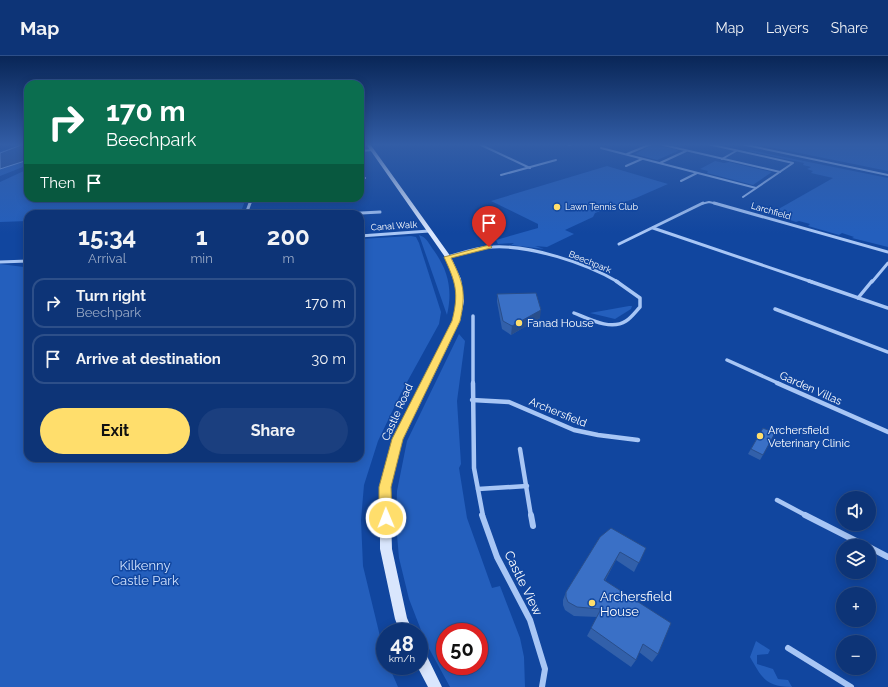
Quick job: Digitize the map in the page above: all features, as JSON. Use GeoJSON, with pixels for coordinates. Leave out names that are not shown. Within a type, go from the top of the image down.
{"type":"FeatureCollection","features":[{"type":"Feature","properties":{"kind":"main road","name":"Castle Road"},"geometry":{"type":"LineString","coordinates":[[389,173],[448,257],[458,279],[460,301],[456,321],[398,439],[385,487],[386,549],[403,623]]}},
{"type":"Feature","properties":{"kind":"main road"},"geometry":{"type":"LineString","coordinates":[[428,673],[435,687]]}},
{"type":"Feature","properties":{"kind":"street"},"geometry":{"type":"LineString","coordinates":[[501,175],[507,173]]}},
{"type":"Feature","properties":{"kind":"street"},"geometry":{"type":"LineString","coordinates":[[681,181],[696,173]]}},
{"type":"Feature","properties":{"kind":"street"},"geometry":{"type":"LineString","coordinates":[[699,173],[756,188]]}},
{"type":"Feature","properties":{"kind":"street"},"geometry":{"type":"LineString","coordinates":[[743,197],[778,173]]}},
{"type":"Feature","properties":{"kind":"street","name":"Larchfield"},"geometry":{"type":"LineString","coordinates":[[619,244],[704,203],[709,202],[888,252]]}},
{"type":"Feature","properties":{"kind":"street"},"geometry":{"type":"LineString","coordinates":[[364,213],[380,212]]}},
{"type":"Feature","properties":{"kind":"street"},"geometry":{"type":"LineString","coordinates":[[653,228],[888,308]]}},
{"type":"Feature","properties":{"kind":"street","name":"Canal Walk"},"geometry":{"type":"LineString","coordinates":[[364,236],[429,231]]}},
{"type":"Feature","properties":{"kind":"street","name":"Beechpark"},"geometry":{"type":"LineString","coordinates":[[448,257],[489,247],[534,251],[571,261],[608,276],[640,298],[640,307],[626,321],[614,324],[599,323],[574,313]]}},
{"type":"Feature","properties":{"kind":"street"},"geometry":{"type":"LineString","coordinates":[[0,262],[24,261]]}},
{"type":"Feature","properties":{"kind":"street"},"geometry":{"type":"LineString","coordinates":[[858,298],[888,264]]}},
{"type":"Feature","properties":{"kind":"street"},"geometry":{"type":"LineString","coordinates":[[775,309],[888,352]]}},
{"type":"Feature","properties":{"kind":"street","name":"Castle View"},"geometry":{"type":"LineString","coordinates":[[473,316],[474,344],[472,400],[474,468],[482,514],[497,557],[530,620],[544,669],[542,687]]}},
{"type":"Feature","properties":{"kind":"street","name":"Garden Villas"},"geometry":{"type":"LineString","coordinates":[[727,360],[888,432]]}},
{"type":"Feature","properties":{"kind":"street","name":"Archersfield"},"geometry":{"type":"LineString","coordinates":[[472,400],[504,401],[520,406],[573,430],[595,436],[638,440]]}},
{"type":"Feature","properties":{"kind":"street"},"geometry":{"type":"LineString","coordinates":[[520,449],[533,526]]}},
{"type":"Feature","properties":{"kind":"street"},"geometry":{"type":"LineString","coordinates":[[478,489],[527,486]]}},
{"type":"Feature","properties":{"kind":"street"},"geometry":{"type":"LineString","coordinates":[[777,500],[852,539]]}},
{"type":"Feature","properties":{"kind":"street"},"geometry":{"type":"LineString","coordinates":[[876,551],[888,557]]}},
{"type":"Feature","properties":{"kind":"street"},"geometry":{"type":"LineString","coordinates":[[788,648],[850,687]]}},
{"type":"Feature","properties":{"kind":"green space"},"geometry":{"type":"Polygon","coordinates":[[[18,173],[24,173],[24,202],[245,202],[242,209],[225,210],[24,210],[24,221],[0,222],[0,182],[18,173]]]}},
{"type":"Feature","properties":{"kind":"green space","name":"Lawn Tennis Club"},"geometry":{"type":"Polygon","coordinates":[[[582,173],[632,173],[668,184],[595,213],[593,217],[565,230],[574,234],[547,247],[535,246],[544,249],[511,245],[514,243],[498,244],[496,240],[538,228],[538,224],[491,201],[582,173]]]}},
{"type":"Feature","properties":{"kind":"green space"},"geometry":{"type":"Polygon","coordinates":[[[709,173],[770,173],[753,185],[709,173]]]}},
{"type":"Feature","properties":{"kind":"green space"},"geometry":{"type":"Polygon","coordinates":[[[813,173],[866,173],[888,178],[888,247],[852,238],[854,237],[842,233],[839,235],[808,226],[810,224],[799,221],[796,222],[763,211],[775,211],[833,178],[813,173]]]}},
{"type":"Feature","properties":{"kind":"green space"},"geometry":{"type":"Polygon","coordinates":[[[419,235],[428,242],[442,264],[448,280],[449,306],[447,315],[419,235]]]}},
{"type":"Feature","properties":{"kind":"green space","name":"Kilkenny Castle Park"},"geometry":{"type":"Polygon","coordinates":[[[416,237],[441,312],[439,324],[401,393],[378,441],[364,485],[361,520],[363,566],[377,623],[376,675],[393,675],[398,687],[0,687],[0,264],[24,267],[24,462],[364,462],[364,239],[416,237]]]}},
{"type":"Feature","properties":{"kind":"green space"},"geometry":{"type":"Polygon","coordinates":[[[632,306],[631,309],[615,319],[590,313],[632,306]]]}},
{"type":"Feature","properties":{"kind":"green space"},"geometry":{"type":"Polygon","coordinates":[[[459,334],[465,341],[457,401],[461,464],[459,468],[467,518],[492,588],[500,586],[520,638],[524,657],[525,687],[450,687],[443,675],[488,675],[488,623],[436,623],[436,661],[428,647],[428,623],[418,623],[409,599],[399,558],[396,523],[397,491],[407,441],[459,334]]]}},
{"type":"Feature","properties":{"kind":"green space"},"geometry":{"type":"Polygon","coordinates":[[[756,641],[770,650],[768,654],[757,655],[757,664],[773,669],[778,679],[788,680],[792,687],[783,687],[770,683],[758,671],[750,657],[756,641]]]}},
{"type":"Feature","properties":{"kind":"building"},"geometry":{"type":"Polygon","coordinates":[[[536,293],[541,310],[512,326],[503,321],[497,294],[536,293]]]}},
{"type":"Feature","properties":{"kind":"building"},"geometry":{"type":"Polygon","coordinates":[[[763,428],[775,433],[763,455],[751,449],[763,428]]]}},
{"type":"Feature","properties":{"kind":"building","name":"Archersfield House"},"geometry":{"type":"Polygon","coordinates":[[[611,528],[646,548],[639,563],[620,552],[604,580],[671,623],[658,654],[643,644],[636,660],[591,628],[601,609],[577,607],[568,602],[566,597],[566,592],[600,537],[611,528]]]}},
{"type":"Feature","properties":{"kind":"place","name":"Lawn Tennis Club"},"geometry":{"type":"Point","coordinates":[557,207]}},
{"type":"Feature","properties":{"kind":"place","name":"Fanad House"},"geometry":{"type":"Point","coordinates":[519,323]}},
{"type":"Feature","properties":{"kind":"place","name":"Archersfield Veterinary Clinic"},"geometry":{"type":"Point","coordinates":[760,436]}},
{"type":"Feature","properties":{"kind":"place","name":"Archersfield House"},"geometry":{"type":"Point","coordinates":[592,603]}},
{"type":"Feature","properties":{"kind":"route"},"geometry":{"type":"LineString","coordinates":[[386,518],[385,487],[398,439],[456,321],[460,301],[458,279],[448,257],[489,247]]}}]}
